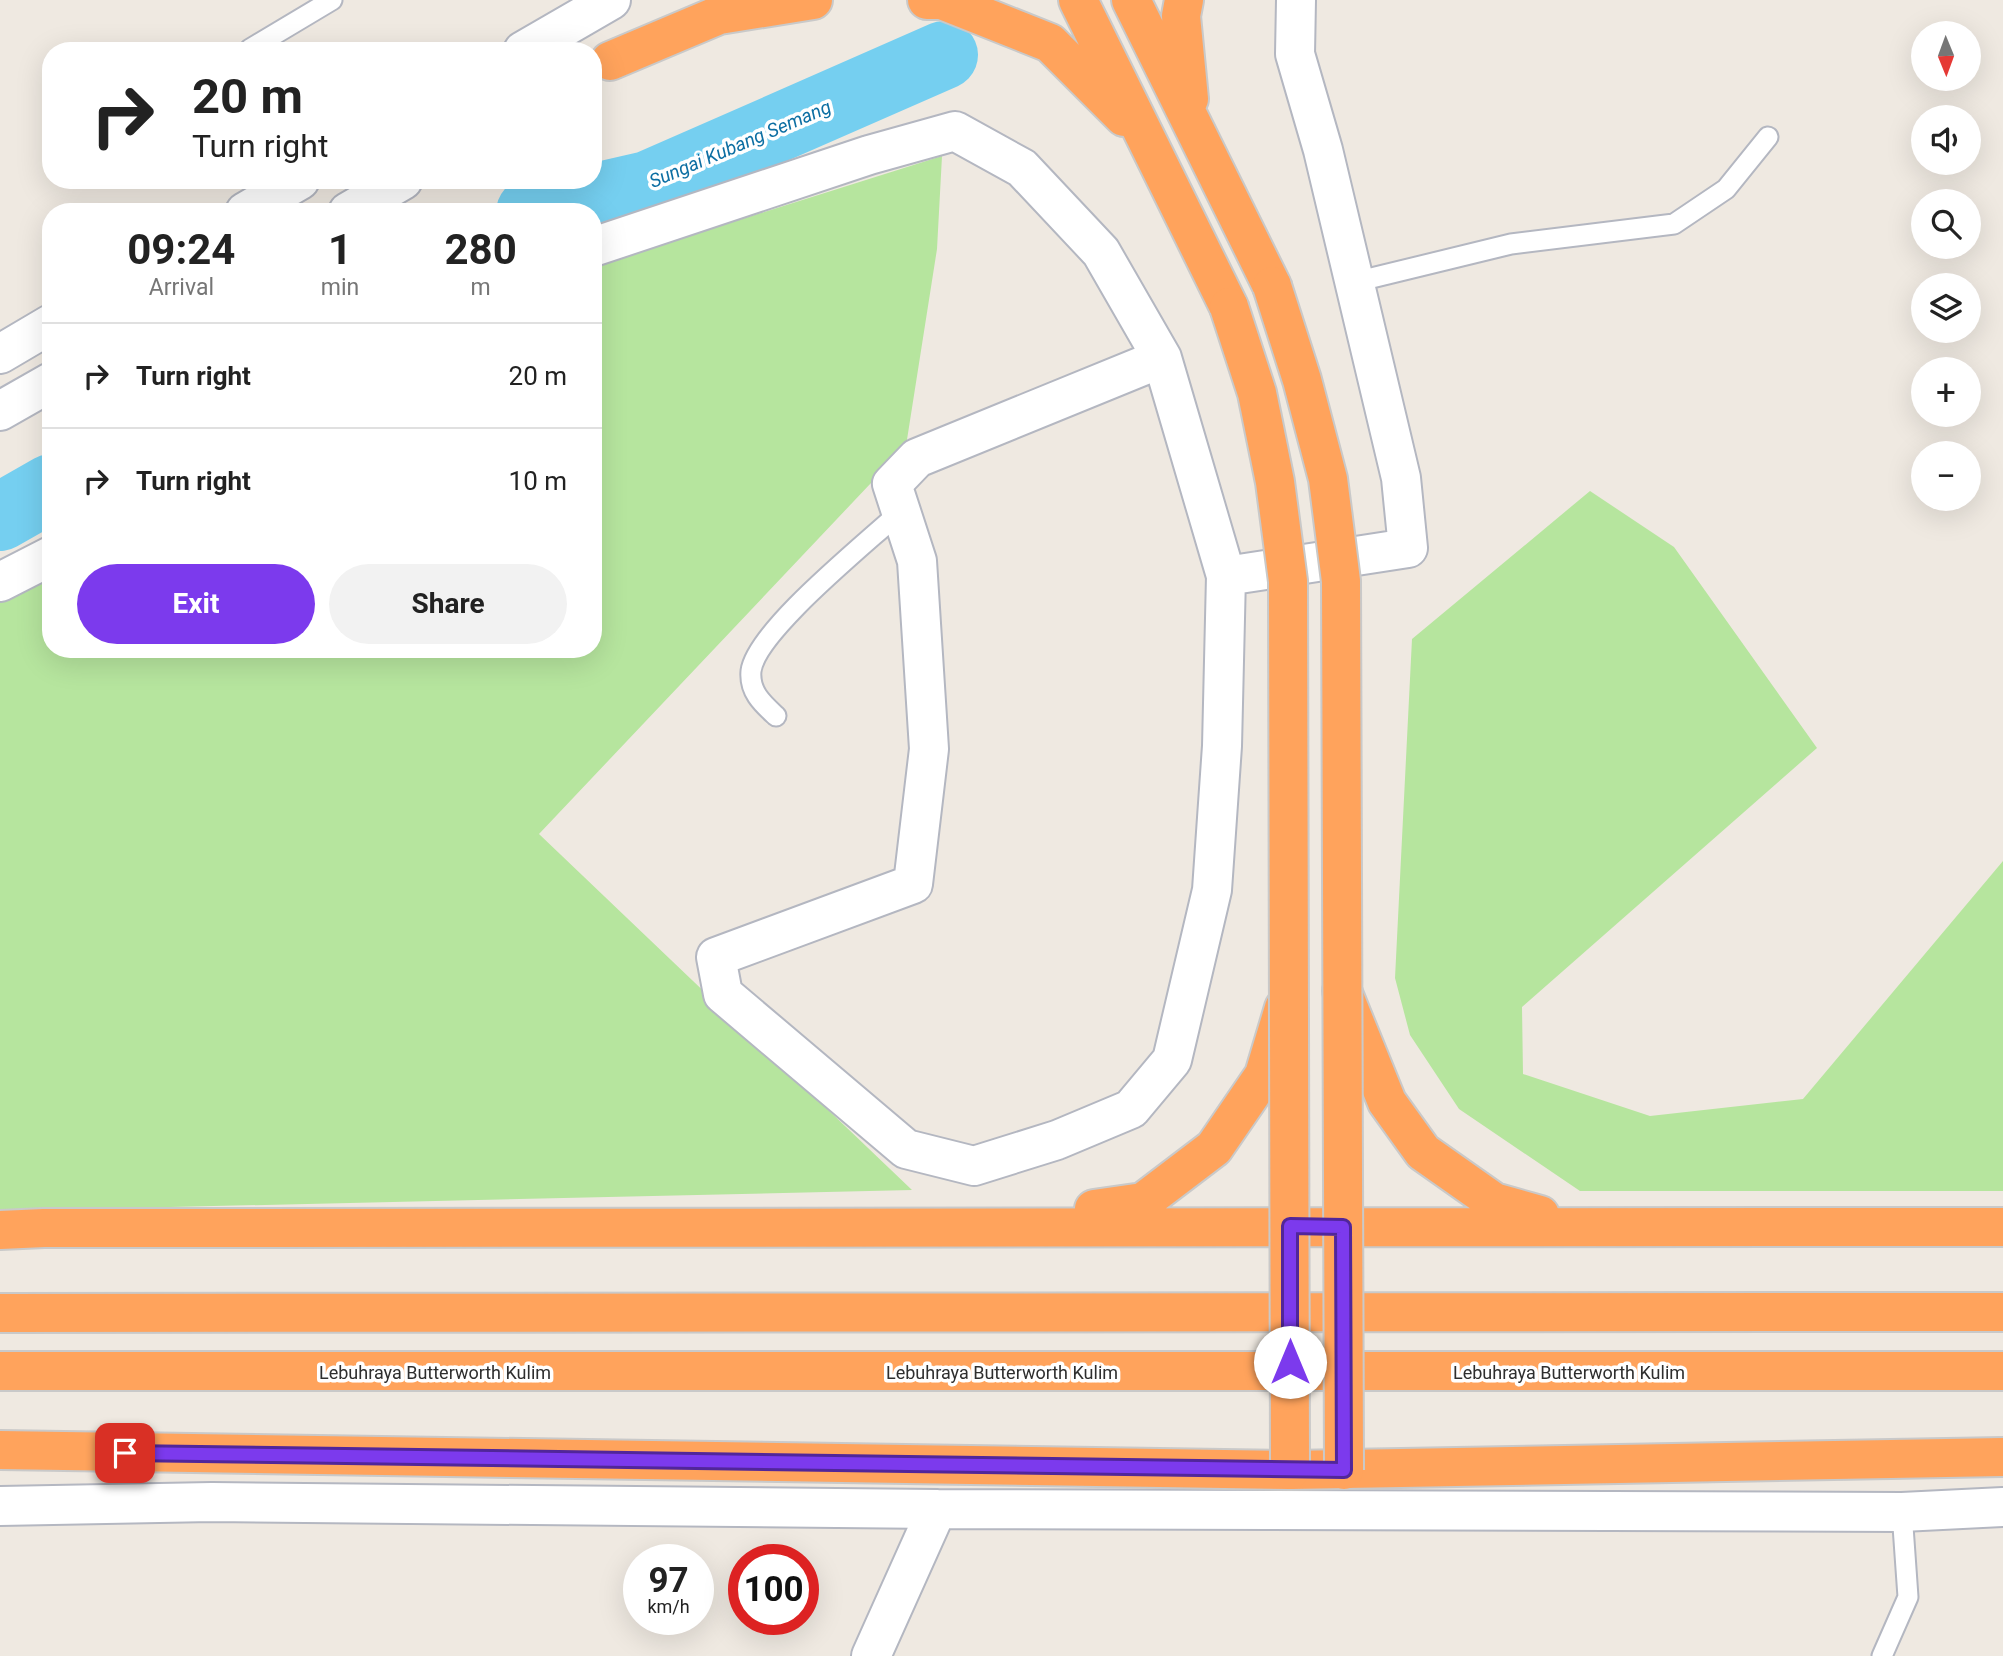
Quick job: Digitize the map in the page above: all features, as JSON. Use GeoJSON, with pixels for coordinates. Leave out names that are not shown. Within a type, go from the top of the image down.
{"type":"FeatureCollection","features":[{"type":"Feature","properties":{"kind":"highway"},"geometry":{"type":"LineString","coordinates":[[602,66],[719,15],[813,0]]}},
{"type":"Feature","properties":{"kind":"highway"},"geometry":{"type":"LineString","coordinates":[[927,0],[942,0],[1050,43],[1147,141]]}},
{"type":"Feature","properties":{"kind":"highway"},"geometry":{"type":"LineString","coordinates":[[1077,0],[1229,307],[1257,393],[1275,482],[1287,582],[1290,1470]]}},
{"type":"Feature","properties":{"kind":"highway"},"geometry":{"type":"LineString","coordinates":[[1131,0],[1272,286],[1302,380],[1328,480],[1341,581],[1344,1470]]}},
{"type":"Feature","properties":{"kind":"highway"},"geometry":{"type":"LineString","coordinates":[[1184,0],[1181,16],[1191,121]]}},
{"type":"Feature","properties":{"kind":"highway"},"geometry":{"type":"LineString","coordinates":[[957,1229],[1143,1202],[1214,1148],[1264,1075],[1289,991]]}},
{"type":"Feature","properties":{"kind":"highway"},"geometry":{"type":"LineString","coordinates":[[1342,991],[1387,1102],[1423,1152],[1494,1202],[1579,1226]]}},
{"type":"Feature","properties":{"kind":"highway"},"geometry":{"type":"LineString","coordinates":[[0,1230],[2003,1227]]}},
{"type":"Feature","properties":{"kind":"highway"},"geometry":{"type":"LineString","coordinates":[[0,1312],[2003,1312]]}},
{"type":"Feature","properties":{"kind":"highway","name":"Lebuhraya Butterworth Kulim"},"geometry":{"type":"LineString","coordinates":[[0,1371],[2003,1371]]}},
{"type":"Feature","properties":{"kind":"highway"},"geometry":{"type":"LineString","coordinates":[[0,1450],[1290,1470],[2003,1457]]}},
{"type":"Feature","properties":{"kind":"street"},"geometry":{"type":"LineString","coordinates":[[539,42],[611,0]]}},
{"type":"Feature","properties":{"kind":"street"},"geometry":{"type":"LineString","coordinates":[[602,66],[728,0]]}},
{"type":"Feature","properties":{"kind":"street"},"geometry":{"type":"LineString","coordinates":[[1226,576],[1408,548],[1401,478],[1355,282],[1295,54],[1296,0]]}},
{"type":"Feature","properties":{"kind":"street"},"geometry":{"type":"LineString","coordinates":[[602,244],[869,155],[955,131],[1022,168],[1101,252],[1162,358],[1226,576],[1223,746],[1212,890],[1172,1060],[1131,1109],[1057,1140],[974,1166],[906,1149],[723,994],[716,957],[913,884],[929,749],[917,561],[892,484],[917,458],[1162,358]]}},
{"type":"Feature","properties":{"kind":"street"},"geometry":{"type":"LineString","coordinates":[[260,203],[285,189]]}},
{"type":"Feature","properties":{"kind":"street"},"geometry":{"type":"LineString","coordinates":[[363,203],[388,189]]}},
{"type":"Feature","properties":{"kind":"street"},"geometry":{"type":"LineString","coordinates":[[0,354],[42,329]]}},
{"type":"Feature","properties":{"kind":"street"},"geometry":{"type":"LineString","coordinates":[[0,411],[42,387]]}},
{"type":"Feature","properties":{"kind":"street"},"geometry":{"type":"LineString","coordinates":[[0,582],[42,561]]}},
{"type":"Feature","properties":{"kind":"street"},"geometry":{"type":"LineString","coordinates":[[0,1506],[226,1502],[937,1509],[1902,1512],[2003,1507]]}},
{"type":"Feature","properties":{"kind":"street"},"geometry":{"type":"LineString","coordinates":[[871,1656],[937,1509]]}},
{"type":"Feature","properties":{"kind":"lane"},"geometry":{"type":"LineString","coordinates":[[262,42],[332,0]]}},
{"type":"Feature","properties":{"kind":"lane"},"geometry":{"type":"LineString","coordinates":[[1355,282],[1511,244],[1674,224],[1726,189],[1769,137]]}},
{"type":"Feature","properties":{"kind":"lane"},"geometry":{"type":"LineString","coordinates":[[776,716],[756,697],[751,672],[769,634],[901,511]]}},
{"type":"Feature","properties":{"kind":"lane"},"geometry":{"type":"LineString","coordinates":[[1882,1656],[1908,1597],[1902,1512]]}},
{"type":"Feature","properties":{"kind":"green space"},"geometry":{"type":"Polygon","coordinates":[[[942,156],[937,249],[906,446],[539,834],[912,1190],[0,1211],[0,600],[42,581],[42,658],[602,658],[602,263],[942,156]]]}},
{"type":"Feature","properties":{"kind":"green space"},"geometry":{"type":"Polygon","coordinates":[[[1590,491],[1674,547],[1817,748],[1522,1007],[1523,1074],[1650,1116],[1803,1099],[2003,861],[2003,1191],[1580,1191],[1459,1109],[1410,1035],[1395,978],[1412,639],[1590,491]]]}},
{"type":"Feature","properties":{"kind":"waterway","name":"Sungai Kubang Semang"},"geometry":{"type":"LineString","coordinates":[[569,203],[648,185],[944,55]]}},
{"type":"Feature","properties":{"kind":"waterway","name":"Sungai Kubang Semang"},"geometry":{"type":"LineString","coordinates":[[0,517],[42,493]]}},
{"type":"Feature","properties":{"kind":"route"},"geometry":{"type":"LineString","coordinates":[[125,1453],[1344,1470],[1343,1227],[1290,1226],[1290,1362]]}}]}
